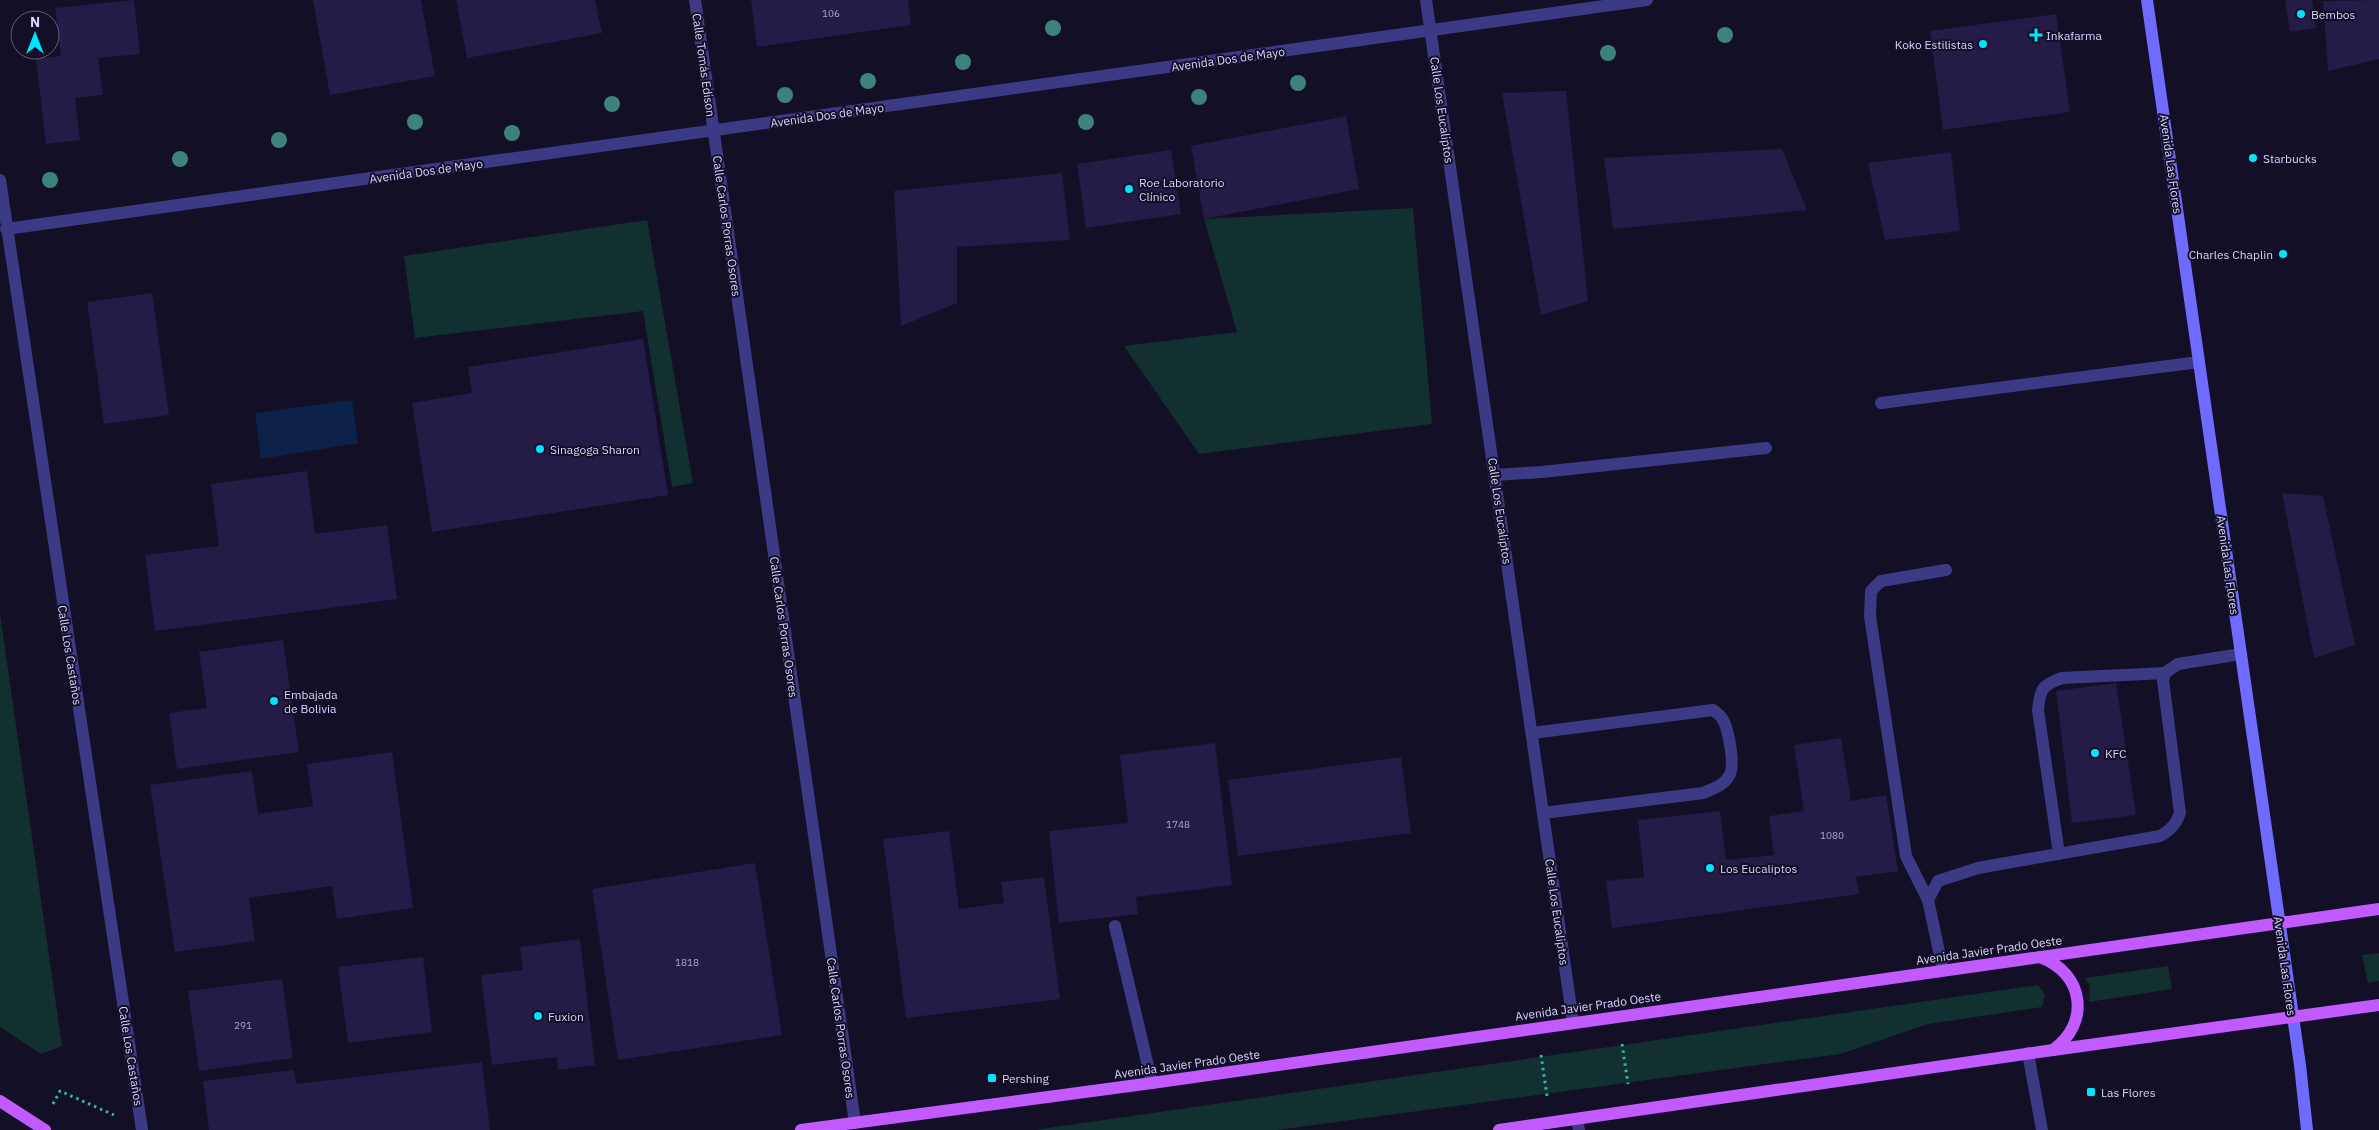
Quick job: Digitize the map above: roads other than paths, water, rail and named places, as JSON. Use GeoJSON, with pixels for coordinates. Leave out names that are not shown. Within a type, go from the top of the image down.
{"type":"FeatureCollection","features":[{"type":"Feature","properties":{"kind":"main road","name":"Avenida Las Flores"},"geometry":{"type":"LineString","coordinates":[[2147,0],[2293,1018],[2307,1130]]}},
{"type":"Feature","properties":{"kind":"main road","name":"Avenida Javier Prado Oeste"},"geometry":{"type":"LineString","coordinates":[[801,1130],[1152,1083],[1536,1027],[2379,909]]}},
{"type":"Feature","properties":{"kind":"main road"},"geometry":{"type":"LineString","coordinates":[[2040,957],[2054,963],[2065,973],[2073,985],[2077,999],[2077,1014],[2073,1028],[2065,1040],[2053,1050]]}},
{"type":"Feature","properties":{"kind":"main road"},"geometry":{"type":"LineString","coordinates":[[1499,1130],[1551,1123],[1578,1124],[1633,1111],[2028,1053],[2379,1005]]}},
{"type":"Feature","properties":{"kind":"main road"},"geometry":{"type":"LineString","coordinates":[[0,1101],[42,1129]]}},
{"type":"Feature","properties":{"kind":"street","name":"Calle Tomás Edison"},"geometry":{"type":"LineString","coordinates":[[695,0],[714,131]]}},
{"type":"Feature","properties":{"kind":"street","name":"Calle Los Eucaliptos"},"geometry":{"type":"LineString","coordinates":[[1426,0],[1573,1022]]}},
{"type":"Feature","properties":{"kind":"street","name":"Avenida Dos de Mayo"},"geometry":{"type":"LineString","coordinates":[[6,229],[1647,0]]}},
{"type":"Feature","properties":{"kind":"street","name":"Calle Carlos Porras Osores"},"geometry":{"type":"LineString","coordinates":[[714,131],[855,1123]]}},
{"type":"Feature","properties":{"kind":"street","name":"Calle Los Castaños"},"geometry":{"type":"LineString","coordinates":[[0,180],[142,1129]]}},
{"type":"Feature","properties":{"kind":"street"},"geometry":{"type":"LineString","coordinates":[[1881,403],[2199,362]]}},
{"type":"Feature","properties":{"kind":"street"},"geometry":{"type":"LineString","coordinates":[[1494,475],[1542,472],[1766,448]]}},
{"type":"Feature","properties":{"kind":"street"},"geometry":{"type":"LineString","coordinates":[[1943,970],[1928,900],[1906,856],[1870,616],[1871,591],[1881,581],[1946,570]]}},
{"type":"Feature","properties":{"kind":"street"},"geometry":{"type":"LineString","coordinates":[[2059,854],[2038,710],[2040,692],[2047,683],[2062,678],[2165,673],[2178,664],[2241,654]]}},
{"type":"Feature","properties":{"kind":"street"},"geometry":{"type":"LineString","coordinates":[[1928,900],[1938,881],[1978,868],[2160,836],[2168,832],[2176,823],[2180,813],[2163,680],[2165,673]]}},
{"type":"Feature","properties":{"kind":"street"},"geometry":{"type":"LineString","coordinates":[[1532,733],[1713,710],[1721,716],[1726,727],[1732,764],[1731,774],[1721,785],[1703,793],[1543,813]]}},
{"type":"Feature","properties":{"kind":"street"},"geometry":{"type":"LineString","coordinates":[[1115,926],[1152,1083]]}},
{"type":"Feature","properties":{"kind":"street"},"geometry":{"type":"LineString","coordinates":[[2028,1053],[2042,1130]]}},
{"type":"Feature","properties":{"kind":"water"},"geometry":{"type":"Polygon","coordinates":[[[352,400],[358,443],[261,459],[255,413],[352,400]]]}},
{"type":"Feature","properties":{"kind":"place","name":"Bembos"},"geometry":{"type":"Point","coordinates":[2301,14]}},
{"type":"Feature","properties":{"kind":"place","name":"Inkafarma"},"geometry":{"type":"Point","coordinates":[2036,35]}},
{"type":"Feature","properties":{"kind":"place","name":"Koko Estilistas"},"geometry":{"type":"Point","coordinates":[1983,44]}},
{"type":"Feature","properties":{"kind":"place","name":"Starbucks"},"geometry":{"type":"Point","coordinates":[2253,158]}},
{"type":"Feature","properties":{"kind":"place","name":"Roe Laboratorio Clínico"},"geometry":{"type":"Point","coordinates":[1129,189]}},
{"type":"Feature","properties":{"kind":"place","name":"Charles Chaplin"},"geometry":{"type":"Point","coordinates":[2283,254]}},
{"type":"Feature","properties":{"kind":"place","name":"Sinagoga Sharon"},"geometry":{"type":"Point","coordinates":[540,449]}},
{"type":"Feature","properties":{"kind":"place","name":"Embajada de Bolivia"},"geometry":{"type":"Point","coordinates":[274,701]}},
{"type":"Feature","properties":{"kind":"place","name":"KFC"},"geometry":{"type":"Point","coordinates":[2095,753]}},
{"type":"Feature","properties":{"kind":"place","name":"Los Eucaliptos"},"geometry":{"type":"Point","coordinates":[1710,868]}},
{"type":"Feature","properties":{"kind":"place","name":"Fuxion"},"geometry":{"type":"Point","coordinates":[538,1016]}},
{"type":"Feature","properties":{"kind":"place","name":"Pershing"},"geometry":{"type":"Point","coordinates":[992,1078]}},
{"type":"Feature","properties":{"kind":"place","name":"Las Flores"},"geometry":{"type":"Point","coordinates":[2091,1092]}}]}
